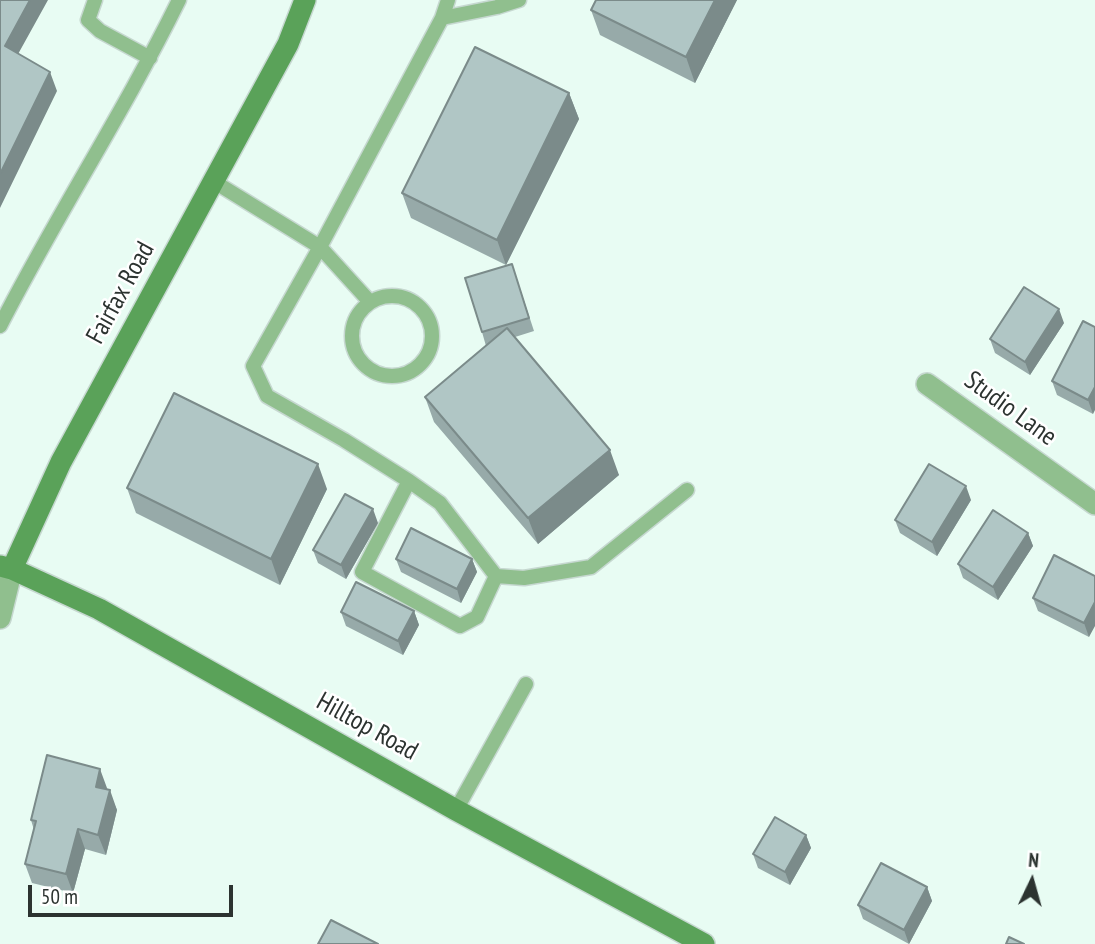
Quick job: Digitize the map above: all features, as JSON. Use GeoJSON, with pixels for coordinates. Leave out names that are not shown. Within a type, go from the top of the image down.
{"type":"FeatureCollection","features":[{"type":"Feature","properties":{"kind":"main road","name":"Fairfax Road"},"geometry":{"type":"LineString","coordinates":[[6,568],[288,44],[305,0]]}},
{"type":"Feature","properties":{"kind":"main road","name":"Hilltop Road"},"geometry":{"type":"LineString","coordinates":[[6,568],[99,609],[456,810],[704,944]]}},
{"type":"Feature","properties":{"kind":"street","name":"Studio Lane"},"geometry":{"type":"LineString","coordinates":[[928,384],[1095,504]]}},
{"type":"Feature","properties":{"kind":"street","name":"Fairfax Road"},"geometry":{"type":"LineString","coordinates":[[0,618],[6,568]]}},
{"type":"Feature","properties":{"kind":"lane"},"geometry":{"type":"LineString","coordinates":[[94,0],[88,20],[100,32],[150,58]]}},
{"type":"Feature","properties":{"kind":"lane"},"geometry":{"type":"LineString","coordinates":[[0,326],[150,58],[179,0]]}},
{"type":"Feature","properties":{"kind":"lane"},"geometry":{"type":"LineString","coordinates":[[448,0],[442,18],[320,247],[253,366],[267,396],[344,440],[440,503],[496,576],[524,578],[591,567],[687,490]]}},
{"type":"Feature","properties":{"kind":"lane"},"geometry":{"type":"LineString","coordinates":[[442,18],[520,0]]}},
{"type":"Feature","properties":{"kind":"lane"},"geometry":{"type":"LineString","coordinates":[[214,181],[320,247],[370,302]]}},
{"type":"Feature","properties":{"kind":"lane"},"geometry":{"type":"LineString","coordinates":[[396,296],[410,300],[429,318],[433,332],[432,345],[417,368],[393,377],[369,369],[359,360],[352,335],[354,322],[370,302],[396,296]]}},
{"type":"Feature","properties":{"kind":"lane"},"geometry":{"type":"LineString","coordinates":[[409,481],[362,572],[460,626],[477,617],[496,576]]}},
{"type":"Feature","properties":{"kind":"lane"},"geometry":{"type":"LineString","coordinates":[[456,810],[526,684]]}},
{"type":"Feature","properties":{"kind":"building"},"geometry":{"type":"Polygon","coordinates":[[[0,0],[30,0],[5,46],[50,72],[0,174],[0,0]]]}},
{"type":"Feature","properties":{"kind":"building"},"geometry":{"type":"Polygon","coordinates":[[[596,0],[715,0],[686,57],[591,10],[596,0]]]}},
{"type":"Feature","properties":{"kind":"building"},"geometry":{"type":"Polygon","coordinates":[[[475,47],[569,93],[497,240],[402,193],[475,47]]]}},
{"type":"Feature","properties":{"kind":"building"},"geometry":{"type":"Polygon","coordinates":[[[512,264],[529,318],[482,332],[465,278],[512,264]]]}},
{"type":"Feature","properties":{"kind":"building"},"geometry":{"type":"Polygon","coordinates":[[[1024,287],[1059,309],[1025,362],[990,339],[1024,287]]]}},
{"type":"Feature","properties":{"kind":"building"},"geometry":{"type":"Polygon","coordinates":[[[1083,321],[1095,327],[1095,387],[1088,400],[1052,381],[1083,321]]]}},
{"type":"Feature","properties":{"kind":"building"},"geometry":{"type":"Polygon","coordinates":[[[507,328],[610,450],[528,518],[425,397],[507,328]]]}},
{"type":"Feature","properties":{"kind":"building"},"geometry":{"type":"Polygon","coordinates":[[[174,393],[318,464],[271,559],[127,488],[174,393]]]}},
{"type":"Feature","properties":{"kind":"building"},"geometry":{"type":"Polygon","coordinates":[[[929,464],[966,486],[932,542],[895,520],[929,464]]]}},
{"type":"Feature","properties":{"kind":"building"},"geometry":{"type":"Polygon","coordinates":[[[345,494],[373,509],[341,565],[313,550],[345,494]]]}},
{"type":"Feature","properties":{"kind":"building"},"geometry":{"type":"Polygon","coordinates":[[[993,510],[1028,533],[993,587],[958,564],[993,510]]]}},
{"type":"Feature","properties":{"kind":"building"},"geometry":{"type":"Polygon","coordinates":[[[411,528],[472,559],[457,589],[396,559],[411,528]]]}},
{"type":"Feature","properties":{"kind":"building"},"geometry":{"type":"Polygon","coordinates":[[[1054,555],[1095,576],[1095,602],[1084,623],[1033,598],[1054,555]]]}},
{"type":"Feature","properties":{"kind":"building"},"geometry":{"type":"Polygon","coordinates":[[[356,582],[414,611],[398,641],[341,612],[356,582]]]}},
{"type":"Feature","properties":{"kind":"building"},"geometry":{"type":"Polygon","coordinates":[[[47,755],[100,769],[96,787],[110,790],[98,835],[78,829],[66,874],[25,864],[36,821],[31,820],[47,755]]]}},
{"type":"Feature","properties":{"kind":"building"},"geometry":{"type":"Polygon","coordinates":[[[775,817],[806,835],[785,872],[753,854],[775,817]]]}},
{"type":"Feature","properties":{"kind":"building"},"geometry":{"type":"Polygon","coordinates":[[[881,863],[927,887],[904,930],[858,905],[881,863]]]}},
{"type":"Feature","properties":{"kind":"building"},"geometry":{"type":"Polygon","coordinates":[[[331,920],[378,944],[318,944],[331,920]]]}},
{"type":"Feature","properties":{"kind":"building"},"geometry":{"type":"Polygon","coordinates":[[[1009,937],[1024,944],[1006,944],[1009,937]]]}}]}
